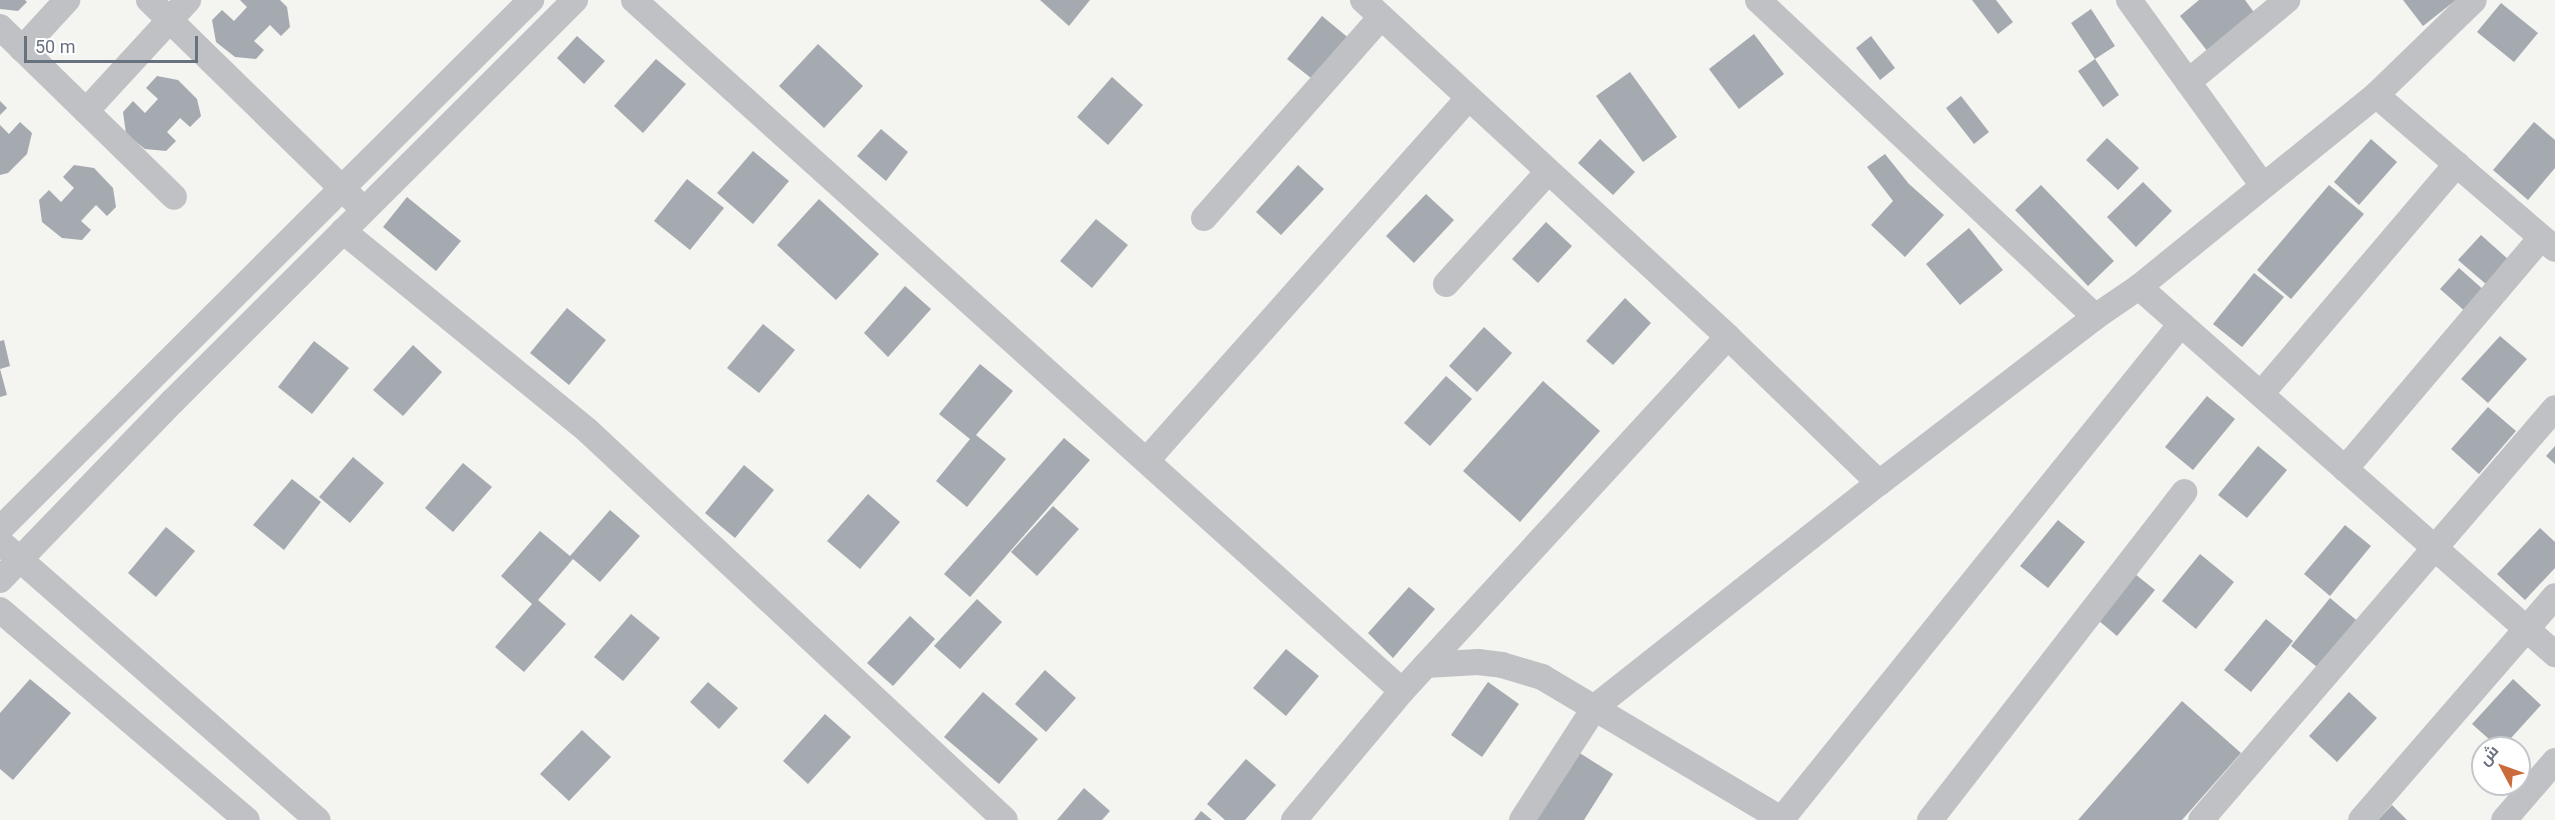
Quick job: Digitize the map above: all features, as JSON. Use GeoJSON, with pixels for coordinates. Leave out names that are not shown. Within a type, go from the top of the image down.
{"type":"FeatureCollection","features":[{"type":"Feature","properties":{"kind":"street"},"geometry":{"type":"LineString","coordinates":[[22,49],[67,0]]}},
{"type":"Feature","properties":{"kind":"street"},"geometry":{"type":"LineString","coordinates":[[149,0],[364,210]]}},
{"type":"Feature","properties":{"kind":"street"},"geometry":{"type":"LineString","coordinates":[[86,111],[188,0]]}},
{"type":"Feature","properties":{"kind":"street"},"geometry":{"type":"LineString","coordinates":[[0,580],[172,401],[575,0]]}},
{"type":"Feature","properties":{"kind":"street"},"geometry":{"type":"LineString","coordinates":[[634,0],[1402,691]]}},
{"type":"Feature","properties":{"kind":"street"},"geometry":{"type":"LineString","coordinates":[[1758,0],[2095,317]]}},
{"type":"Feature","properties":{"kind":"street"},"geometry":{"type":"LineString","coordinates":[[2129,0],[2264,186]]}},
{"type":"Feature","properties":{"kind":"street"},"geometry":{"type":"LineString","coordinates":[[2188,82],[2288,0]]}},
{"type":"Feature","properties":{"kind":"street"},"geometry":{"type":"LineString","coordinates":[[1522,820],[1595,707],[2095,317],[2139,287],[2376,95],[2474,0]]}},
{"type":"Feature","properties":{"kind":"street"},"geometry":{"type":"LineString","coordinates":[[0,529],[343,190],[516,5]]}},
{"type":"Feature","properties":{"kind":"street"},"geometry":{"type":"LineString","coordinates":[[1204,218],[1372,8],[1728,337],[1880,483]]}},
{"type":"Feature","properties":{"kind":"street"},"geometry":{"type":"LineString","coordinates":[[0,27],[174,197]]}},
{"type":"Feature","properties":{"kind":"street"},"geometry":{"type":"LineString","coordinates":[[2345,469],[2548,244],[2376,95]]}},
{"type":"Feature","properties":{"kind":"street"},"geometry":{"type":"LineString","coordinates":[[1147,460],[1468,98]]}},
{"type":"Feature","properties":{"kind":"street"},"geometry":{"type":"LineString","coordinates":[[2261,394],[2457,164]]}},
{"type":"Feature","properties":{"kind":"street"},"geometry":{"type":"LineString","coordinates":[[1446,284],[1548,172]]}},
{"type":"Feature","properties":{"kind":"street"},"geometry":{"type":"LineString","coordinates":[[344,231],[588,431],[1005,820]]}},
{"type":"Feature","properties":{"kind":"street"},"geometry":{"type":"LineString","coordinates":[[2139,287],[2555,654]]}},
{"type":"Feature","properties":{"kind":"street"},"geometry":{"type":"LineString","coordinates":[[1426,664],[1478,662],[1502,665],[1542,677],[1782,820],[2181,324]]}},
{"type":"Feature","properties":{"kind":"street"},"geometry":{"type":"LineString","coordinates":[[1294,820],[1426,664],[1728,337]]}},
{"type":"Feature","properties":{"kind":"street"},"geometry":{"type":"LineString","coordinates":[[2201,820],[2555,408]]}},
{"type":"Feature","properties":{"kind":"street"},"geometry":{"type":"LineString","coordinates":[[1930,820],[2184,492]]}},
{"type":"Feature","properties":{"kind":"street"},"geometry":{"type":"LineString","coordinates":[[0,542],[19,562],[318,820]]}},
{"type":"Feature","properties":{"kind":"street"},"geometry":{"type":"LineString","coordinates":[[2361,820],[2555,596]]}},
{"type":"Feature","properties":{"kind":"street"},"geometry":{"type":"LineString","coordinates":[[0,610],[247,820]]}},
{"type":"Feature","properties":{"kind":"street"},"geometry":{"type":"LineString","coordinates":[[2504,820],[2555,761]]}},
{"type":"Feature","properties":{"kind":"building"},"geometry":{"type":"Polygon","coordinates":[[[0,0],[25,0],[27,2],[18,11],[0,9],[0,0]]]}},
{"type":"Feature","properties":{"kind":"building"},"geometry":{"type":"Polygon","coordinates":[[[240,0],[280,0],[287,7],[290,27],[281,36],[270,25],[254,41],[264,50],[256,59],[235,57],[216,42],[212,20],[222,10],[234,21],[247,7],[240,0]]]}},
{"type":"Feature","properties":{"kind":"building"},"geometry":{"type":"Polygon","coordinates":[[[1040,0],[1090,0],[1069,26],[1040,0]]]}},
{"type":"Feature","properties":{"kind":"building"},"geometry":{"type":"Polygon","coordinates":[[[1972,0],[1996,0],[2013,22],[1998,34],[1972,0]]]}},
{"type":"Feature","properties":{"kind":"building"},"geometry":{"type":"Polygon","coordinates":[[[2199,0],[2245,0],[2256,15],[2208,52],[2180,16],[2199,0]]]}},
{"type":"Feature","properties":{"kind":"building"},"geometry":{"type":"Polygon","coordinates":[[[2403,0],[2456,0],[2423,26],[2403,0]]]}},
{"type":"Feature","properties":{"kind":"building"},"geometry":{"type":"Polygon","coordinates":[[[2501,3],[2538,33],[2514,62],[2477,32],[2501,3]]]}},
{"type":"Feature","properties":{"kind":"building"},"geometry":{"type":"Polygon","coordinates":[[[2091,9],[2115,46],[2095,59],[2071,23],[2091,9]]]}},
{"type":"Feature","properties":{"kind":"building"},"geometry":{"type":"Polygon","coordinates":[[[1322,16],[1351,40],[1316,82],[1287,59],[1322,16]]]}},
{"type":"Feature","properties":{"kind":"building"},"geometry":{"type":"Polygon","coordinates":[[[1754,34],[1784,74],[1739,109],[1709,69],[1754,34]]]}},
{"type":"Feature","properties":{"kind":"building"},"geometry":{"type":"Polygon","coordinates":[[[577,36],[605,61],[584,84],[557,58],[577,36]]]}},
{"type":"Feature","properties":{"kind":"building"},"geometry":{"type":"Polygon","coordinates":[[[1871,36],[1895,68],[1880,80],[1856,48],[1871,36]]]}},
{"type":"Feature","properties":{"kind":"building"},"geometry":{"type":"Polygon","coordinates":[[[818,44],[863,86],[824,128],[779,86],[818,44]]]}},
{"type":"Feature","properties":{"kind":"building"},"geometry":{"type":"Polygon","coordinates":[[[656,59],[686,84],[643,133],[614,106],[656,59]]]}},
{"type":"Feature","properties":{"kind":"building"},"geometry":{"type":"Polygon","coordinates":[[[2095,59],[2119,95],[2103,107],[2078,71],[2095,59]]]}},
{"type":"Feature","properties":{"kind":"building"},"geometry":{"type":"Polygon","coordinates":[[[1630,72],[1677,137],[1643,162],[1596,96],[1630,72]]]}},
{"type":"Feature","properties":{"kind":"building"},"geometry":{"type":"Polygon","coordinates":[[[157,76],[178,80],[197,99],[201,116],[190,127],[180,118],[167,132],[176,141],[166,151],[145,149],[126,134],[123,112],[133,101],[145,113],[158,99],[146,88],[157,76]]]}},
{"type":"Feature","properties":{"kind":"building"},"geometry":{"type":"Polygon","coordinates":[[[1112,77],[1143,105],[1108,145],[1077,117],[1112,77]]]}},
{"type":"Feature","properties":{"kind":"building"},"geometry":{"type":"Polygon","coordinates":[[[1961,96],[1989,132],[1974,144],[1946,108],[1961,96]]]}},
{"type":"Feature","properties":{"kind":"building"},"geometry":{"type":"Polygon","coordinates":[[[0,101],[7,108],[0,115],[0,101]]]}},
{"type":"Feature","properties":{"kind":"building"},"geometry":{"type":"Polygon","coordinates":[[[20,122],[32,133],[27,154],[8,173],[0,175],[0,125],[9,134],[20,122]]]}},
{"type":"Feature","properties":{"kind":"building"},"geometry":{"type":"Polygon","coordinates":[[[2534,122],[2555,140],[2555,168],[2528,200],[2493,170],[2534,122]]]}},
{"type":"Feature","properties":{"kind":"building"},"geometry":{"type":"Polygon","coordinates":[[[881,129],[908,152],[886,181],[857,156],[881,129]]]}},
{"type":"Feature","properties":{"kind":"building"},"geometry":{"type":"Polygon","coordinates":[[[2107,138],[2139,168],[2118,190],[2086,160],[2107,138]]]}},
{"type":"Feature","properties":{"kind":"building"},"geometry":{"type":"Polygon","coordinates":[[[1600,139],[1635,172],[1613,195],[1578,163],[1600,139]]]}},
{"type":"Feature","properties":{"kind":"building"},"geometry":{"type":"Polygon","coordinates":[[[2371,139],[2397,162],[2359,205],[2334,182],[2371,139]]]}},
{"type":"Feature","properties":{"kind":"building"},"geometry":{"type":"Polygon","coordinates":[[[753,151],[789,181],[753,224],[717,193],[753,151]]]}},
{"type":"Feature","properties":{"kind":"building"},"geometry":{"type":"Polygon","coordinates":[[[1885,154],[1909,184],[1944,215],[1905,257],[1871,225],[1893,201],[1867,167],[1885,154]]]}},
{"type":"Feature","properties":{"kind":"building"},"geometry":{"type":"Polygon","coordinates":[[[74,165],[94,168],[113,188],[116,207],[107,216],[96,205],[81,221],[91,230],[82,240],[62,238],[42,222],[39,200],[49,190],[61,202],[74,188],[63,177],[74,165]]]}},
{"type":"Feature","properties":{"kind":"building"},"geometry":{"type":"Polygon","coordinates":[[[1298,165],[1324,189],[1281,235],[1256,212],[1298,165]]]}},
{"type":"Feature","properties":{"kind":"building"},"geometry":{"type":"Polygon","coordinates":[[[687,179],[724,208],[690,250],[654,221],[687,179]]]}},
{"type":"Feature","properties":{"kind":"building"},"geometry":{"type":"Polygon","coordinates":[[[2143,182],[2172,211],[2136,247],[2107,217],[2143,182]]]}},
{"type":"Feature","properties":{"kind":"building"},"geometry":{"type":"Polygon","coordinates":[[[2041,185],[2114,261],[2088,286],[2015,210],[2041,185]]]}},
{"type":"Feature","properties":{"kind":"building"},"geometry":{"type":"Polygon","coordinates":[[[2329,185],[2364,214],[2291,299],[2257,270],[2329,185]]]}},
{"type":"Feature","properties":{"kind":"building"},"geometry":{"type":"Polygon","coordinates":[[[1426,194],[1454,220],[1414,263],[1386,236],[1426,194]]]}},
{"type":"Feature","properties":{"kind":"building"},"geometry":{"type":"Polygon","coordinates":[[[407,197],[461,241],[436,271],[383,227],[407,197]]]}},
{"type":"Feature","properties":{"kind":"building"},"geometry":{"type":"Polygon","coordinates":[[[819,199],[879,254],[836,300],[777,245],[819,199]]]}},
{"type":"Feature","properties":{"kind":"building"},"geometry":{"type":"Polygon","coordinates":[[[1096,219],[1128,245],[1092,288],[1060,261],[1096,219]]]}},
{"type":"Feature","properties":{"kind":"building"},"geometry":{"type":"Polygon","coordinates":[[[1546,222],[1572,246],[1538,283],[1512,259],[1546,222]]]}},
{"type":"Feature","properties":{"kind":"building"},"geometry":{"type":"Polygon","coordinates":[[[1969,228],[2003,270],[1960,305],[1926,264],[1969,228]]]}},
{"type":"Feature","properties":{"kind":"building"},"geometry":{"type":"Polygon","coordinates":[[[2481,235],[2509,260],[2487,285],[2458,260],[2481,235]]]}},
{"type":"Feature","properties":{"kind":"building"},"geometry":{"type":"Polygon","coordinates":[[[2459,268],[2486,292],[2467,313],[2440,289],[2459,268]]]}},
{"type":"Feature","properties":{"kind":"building"},"geometry":{"type":"Polygon","coordinates":[[[2254,273],[2284,297],[2242,347],[2213,324],[2254,273]]]}},
{"type":"Feature","properties":{"kind":"building"},"geometry":{"type":"Polygon","coordinates":[[[905,286],[931,309],[888,357],[864,333],[905,286]]]}},
{"type":"Feature","properties":{"kind":"building"},"geometry":{"type":"Polygon","coordinates":[[[1625,298],[1651,323],[1613,365],[1586,341],[1625,298]]]}},
{"type":"Feature","properties":{"kind":"building"},"geometry":{"type":"Polygon","coordinates":[[[567,308],[606,340],[569,385],[530,353],[567,308]]]}},
{"type":"Feature","properties":{"kind":"building"},"geometry":{"type":"Polygon","coordinates":[[[763,324],[795,350],[759,393],[727,368],[763,324]]]}},
{"type":"Feature","properties":{"kind":"building"},"geometry":{"type":"Polygon","coordinates":[[[1484,327],[1512,353],[1477,392],[1449,366],[1484,327]]]}},
{"type":"Feature","properties":{"kind":"building"},"geometry":{"type":"Polygon","coordinates":[[[2500,336],[2527,359],[2488,403],[2461,379],[2500,336]]]}},
{"type":"Feature","properties":{"kind":"building"},"geometry":{"type":"Polygon","coordinates":[[[4,340],[10,366],[0,369],[0,341],[4,340]]]}},
{"type":"Feature","properties":{"kind":"building"},"geometry":{"type":"Polygon","coordinates":[[[314,341],[349,368],[312,414],[278,387],[314,341]]]}},
{"type":"Feature","properties":{"kind":"building"},"geometry":{"type":"Polygon","coordinates":[[[413,345],[442,372],[403,416],[373,390],[413,345]]]}},
{"type":"Feature","properties":{"kind":"building"},"geometry":{"type":"Polygon","coordinates":[[[980,364],[1013,391],[976,435],[1006,459],[967,507],[936,481],[970,439],[939,414],[980,364]]]}},
{"type":"Feature","properties":{"kind":"building"},"geometry":{"type":"Polygon","coordinates":[[[0,369],[7,395],[0,397],[0,369]]]}},
{"type":"Feature","properties":{"kind":"building"},"geometry":{"type":"Polygon","coordinates":[[[1446,376],[1472,399],[1430,446],[1404,423],[1446,376]]]}},
{"type":"Feature","properties":{"kind":"building"},"geometry":{"type":"Polygon","coordinates":[[[1543,381],[1600,431],[1520,522],[1463,471],[1543,381]]]}},
{"type":"Feature","properties":{"kind":"building"},"geometry":{"type":"Polygon","coordinates":[[[2207,396],[2235,419],[2193,470],[2165,447],[2207,396]]]}},
{"type":"Feature","properties":{"kind":"building"},"geometry":{"type":"Polygon","coordinates":[[[2488,407],[2516,431],[2479,474],[2451,449],[2488,407]]]}},
{"type":"Feature","properties":{"kind":"building"},"geometry":{"type":"Polygon","coordinates":[[[1064,438],[1090,460],[970,597],[944,574],[1064,438]]]}},
{"type":"Feature","properties":{"kind":"building"},"geometry":{"type":"Polygon","coordinates":[[[2258,446],[2287,470],[2247,518],[2218,495],[2258,446]]]}},
{"type":"Feature","properties":{"kind":"building"},"geometry":{"type":"Polygon","coordinates":[[[2555,446],[2555,464],[2546,456],[2555,446]]]}},
{"type":"Feature","properties":{"kind":"building"},"geometry":{"type":"Polygon","coordinates":[[[353,457],[384,483],[350,523],[319,497],[353,457]]]}},
{"type":"Feature","properties":{"kind":"building"},"geometry":{"type":"Polygon","coordinates":[[[463,463],[492,487],[453,532],[425,508],[463,463]]]}},
{"type":"Feature","properties":{"kind":"building"},"geometry":{"type":"Polygon","coordinates":[[[744,465],[774,490],[735,538],[705,513],[744,465]]]}},
{"type":"Feature","properties":{"kind":"building"},"geometry":{"type":"Polygon","coordinates":[[[292,479],[321,502],[284,550],[253,525],[292,479]]]}},
{"type":"Feature","properties":{"kind":"building"},"geometry":{"type":"Polygon","coordinates":[[[868,494],[900,522],[860,569],[827,541],[868,494]]]}},
{"type":"Feature","properties":{"kind":"building"},"geometry":{"type":"Polygon","coordinates":[[[1053,506],[1079,529],[1037,576],[1011,552],[1053,506]]]}},
{"type":"Feature","properties":{"kind":"building"},"geometry":{"type":"Polygon","coordinates":[[[610,510],[640,536],[600,582],[573,559],[538,600],[566,624],[524,672],[495,647],[532,604],[501,576],[540,531],[570,556],[610,510]]]}},
{"type":"Feature","properties":{"kind":"building"},"geometry":{"type":"Polygon","coordinates":[[[2058,520],[2085,542],[2048,588],[2020,566],[2058,520]]]}},
{"type":"Feature","properties":{"kind":"building"},"geometry":{"type":"Polygon","coordinates":[[[2345,525],[2371,546],[2330,596],[2304,574],[2345,525]]]}},
{"type":"Feature","properties":{"kind":"building"},"geometry":{"type":"Polygon","coordinates":[[[166,527],[195,551],[156,597],[128,573],[166,527]]]}},
{"type":"Feature","properties":{"kind":"building"},"geometry":{"type":"Polygon","coordinates":[[[2540,528],[2555,542],[2555,568],[2525,600],[2497,574],[2540,528]]]}},
{"type":"Feature","properties":{"kind":"building"},"geometry":{"type":"Polygon","coordinates":[[[2200,554],[2234,582],[2196,629],[2162,601],[2200,554]]]}},
{"type":"Feature","properties":{"kind":"building"},"geometry":{"type":"Polygon","coordinates":[[[2130,570],[2155,590],[2117,636],[2092,615],[2130,570]]]}},
{"type":"Feature","properties":{"kind":"building"},"geometry":{"type":"Polygon","coordinates":[[[1409,587],[1435,609],[1393,658],[1368,633],[1409,587]]]}},
{"type":"Feature","properties":{"kind":"building"},"geometry":{"type":"Polygon","coordinates":[[[2330,598],[2361,624],[2322,671],[2291,646],[2330,598]]]}},
{"type":"Feature","properties":{"kind":"building"},"geometry":{"type":"Polygon","coordinates":[[[977,599],[1002,622],[960,669],[934,646],[977,599]]]}},
{"type":"Feature","properties":{"kind":"building"},"geometry":{"type":"Polygon","coordinates":[[[631,614],[660,638],[623,681],[594,657],[631,614]]]}},
{"type":"Feature","properties":{"kind":"building"},"geometry":{"type":"Polygon","coordinates":[[[910,616],[935,639],[893,686],[867,663],[910,616]]]}},
{"type":"Feature","properties":{"kind":"building"},"geometry":{"type":"Polygon","coordinates":[[[2266,619],[2293,641],[2251,692],[2224,670],[2266,619]]]}},
{"type":"Feature","properties":{"kind":"building"},"geometry":{"type":"Polygon","coordinates":[[[1286,649],[1319,676],[1286,716],[1253,688],[1286,649]]]}},
{"type":"Feature","properties":{"kind":"building"},"geometry":{"type":"Polygon","coordinates":[[[1045,670],[1076,698],[1046,732],[1015,704],[1045,670]]]}},
{"type":"Feature","properties":{"kind":"building"},"geometry":{"type":"Polygon","coordinates":[[[30,679],[71,713],[13,780],[0,769],[0,713],[30,679]]]}},
{"type":"Feature","properties":{"kind":"building"},"geometry":{"type":"Polygon","coordinates":[[[2513,679],[2541,705],[2513,736],[2486,736],[2472,724],[2513,679]]]}},
{"type":"Feature","properties":{"kind":"building"},"geometry":{"type":"Polygon","coordinates":[[[708,682],[738,708],[719,729],[690,702],[708,682]]]}},
{"type":"Feature","properties":{"kind":"building"},"geometry":{"type":"Polygon","coordinates":[[[1488,682],[1519,704],[1482,757],[1451,735],[1488,682]]]}},
{"type":"Feature","properties":{"kind":"building"},"geometry":{"type":"Polygon","coordinates":[[[983,692],[1038,739],[999,784],[944,737],[983,692]]]}},
{"type":"Feature","properties":{"kind":"building"},"geometry":{"type":"Polygon","coordinates":[[[2349,692],[2377,718],[2337,762],[2309,736],[2349,692]]]}},
{"type":"Feature","properties":{"kind":"building"},"geometry":{"type":"Polygon","coordinates":[[[2182,701],[2241,753],[2182,820],[2078,820],[2182,701]]]}},
{"type":"Feature","properties":{"kind":"building"},"geometry":{"type":"Polygon","coordinates":[[[825,714],[851,737],[808,784],[783,761],[825,714]]]}},
{"type":"Feature","properties":{"kind":"building"},"geometry":{"type":"Polygon","coordinates":[[[582,730],[611,757],[569,801],[540,774],[582,730]]]}},
{"type":"Feature","properties":{"kind":"building"},"geometry":{"type":"Polygon","coordinates":[[[1578,752],[1613,774],[1584,820],[1535,820],[1578,752]]]}},
{"type":"Feature","properties":{"kind":"building"},"geometry":{"type":"Polygon","coordinates":[[[1246,759],[1276,785],[1245,820],[1225,820],[1207,804],[1246,759]]]}},
{"type":"Feature","properties":{"kind":"building"},"geometry":{"type":"Polygon","coordinates":[[[1084,788],[1110,811],[1102,820],[1057,820],[1084,788]]]}},
{"type":"Feature","properties":{"kind":"building"},"geometry":{"type":"Polygon","coordinates":[[[2392,805],[2407,820],[2378,820],[2392,805]]]}},
{"type":"Feature","properties":{"kind":"building"},"geometry":{"type":"Polygon","coordinates":[[[1201,811],[1212,820],[1194,820],[1201,811]]]}}]}
